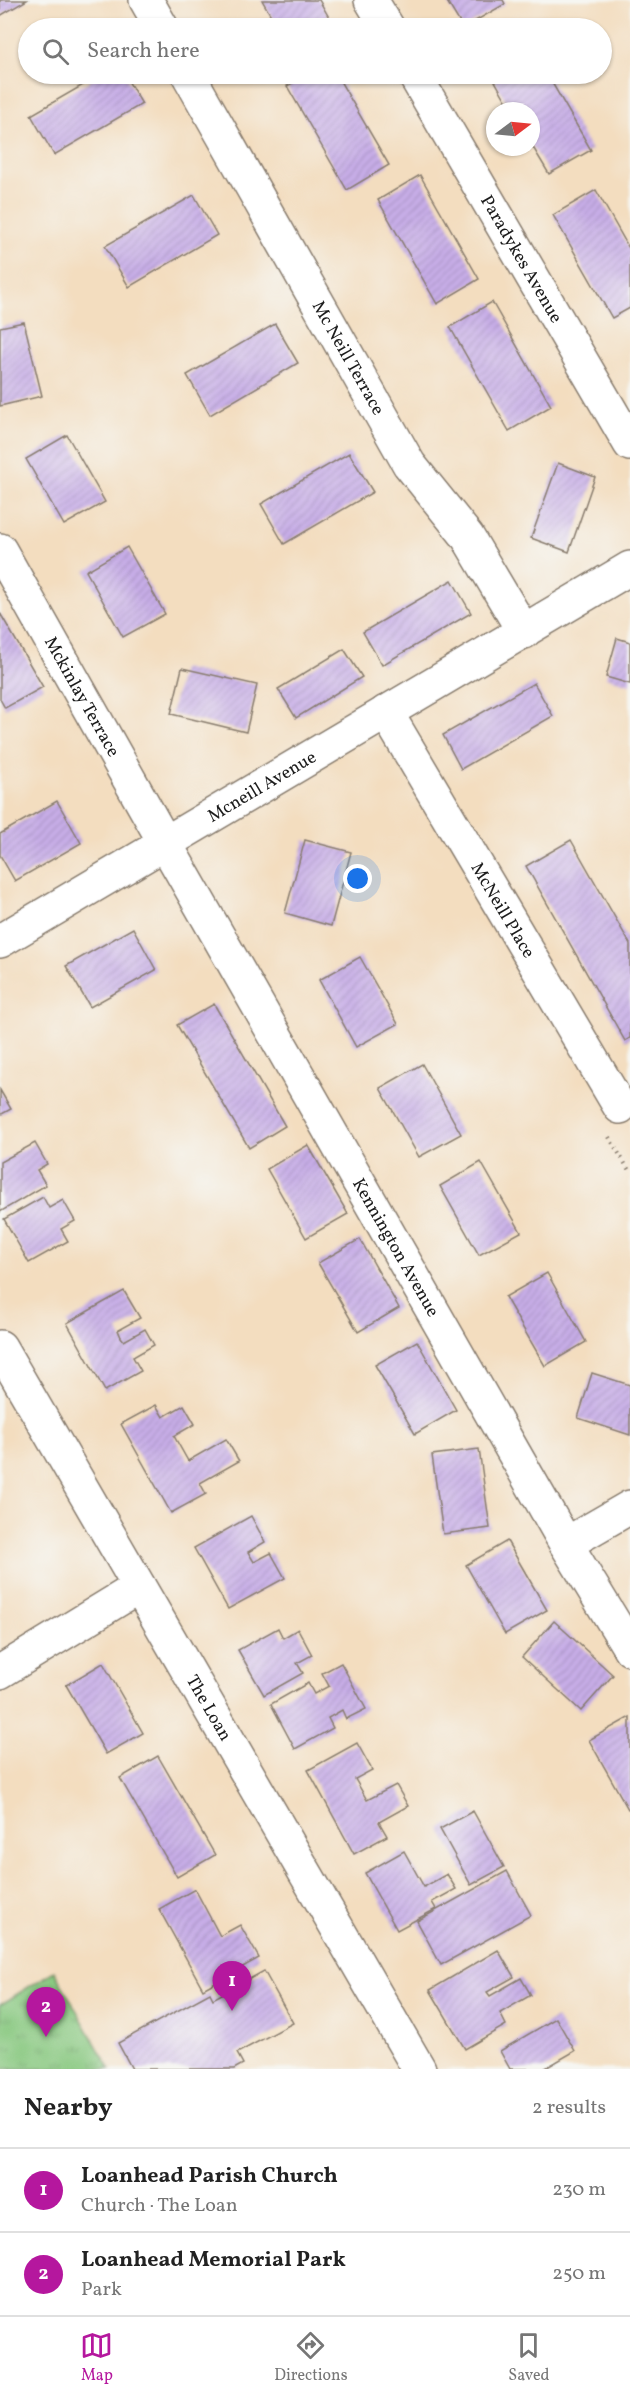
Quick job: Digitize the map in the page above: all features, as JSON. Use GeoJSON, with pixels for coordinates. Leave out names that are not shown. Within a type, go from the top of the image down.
{"type":"FeatureCollection","features":[{"type":"Feature","properties":{"kind":"street"},"geometry":{"type":"LineString","coordinates":[[146,0],[156,18]]}},
{"type":"Feature","properties":{"kind":"street"},"geometry":{"type":"LineString","coordinates":[[371,0],[382,18]]}},
{"type":"Feature","properties":{"kind":"street","name":"Mc Neill Terrace"},"geometry":{"type":"LineString","coordinates":[[194,84],[409,464],[467,536],[524,632]]}},
{"type":"Feature","properties":{"kind":"street","name":"Paradykes Avenue"},"geometry":{"type":"LineString","coordinates":[[420,84],[630,444]]}},
{"type":"Feature","properties":{"kind":"street","name":"Mckinlay Terrace"},"geometry":{"type":"LineString","coordinates":[[0,550],[165,843]]}},
{"type":"Feature","properties":{"kind":"street"},"geometry":{"type":"LineString","coordinates":[[524,632],[630,568]]}},
{"type":"Feature","properties":{"kind":"street","name":"Mcneill Avenue"},"geometry":{"type":"LineString","coordinates":[[0,941],[524,632]]}},
{"type":"Feature","properties":{"kind":"street","name":"McNeill Place"},"geometry":{"type":"LineString","coordinates":[[386,712],[620,1107]]}},
{"type":"Feature","properties":{"kind":"street","name":"Kennington Avenue"},"geometry":{"type":"LineString","coordinates":[[165,843],[566,1544],[630,1650]]}},
{"type":"Feature","properties":{"kind":"street","name":"The Loan"},"geometry":{"type":"LineString","coordinates":[[0,1347],[419,2069]]}},
{"type":"Feature","properties":{"kind":"street"},"geometry":{"type":"LineString","coordinates":[[566,1544],[630,1507]]}},
{"type":"Feature","properties":{"kind":"street"},"geometry":{"type":"LineString","coordinates":[[0,1672],[139,1587]]}},
{"type":"Feature","properties":{"kind":"green space"},"geometry":{"type":"Polygon","coordinates":[[[54,1971],[110,2069],[0,2069],[0,2005],[54,1971]]]}},
{"type":"Feature","properties":{"kind":"building"},"geometry":{"type":"Polygon","coordinates":[[[0,0],[27,0],[0,16],[0,0]]]}},
{"type":"Feature","properties":{"kind":"building"},"geometry":{"type":"Polygon","coordinates":[[[262,0],[319,0],[329,18],[272,18],[262,0]]]}},
{"type":"Feature","properties":{"kind":"building"},"geometry":{"type":"Polygon","coordinates":[[[446,0],[503,0],[505,4],[480,18],[457,18],[446,0]]]}},
{"type":"Feature","properties":{"kind":"building"},"geometry":{"type":"Polygon","coordinates":[[[85,84],[130,84],[142,104],[54,155],[31,115],[85,84]]]}},
{"type":"Feature","properties":{"kind":"building"},"geometry":{"type":"Polygon","coordinates":[[[291,84],[342,84],[389,165],[347,190],[287,86],[291,84]]]}},
{"type":"Feature","properties":{"kind":"building"},"geometry":{"type":"Polygon","coordinates":[[[497,84],[553,84],[591,150],[549,174],[538,156],[540,102],[507,102],[497,84]]]}},
{"type":"Feature","properties":{"kind":"building"},"geometry":{"type":"Polygon","coordinates":[[[420,175],[479,279],[437,304],[378,200],[420,175]]]}},
{"type":"Feature","properties":{"kind":"building"},"geometry":{"type":"Polygon","coordinates":[[[596,190],[630,250],[630,308],[612,318],[553,215],[596,190]]]}},
{"type":"Feature","properties":{"kind":"building"},"geometry":{"type":"Polygon","coordinates":[[[194,195],[217,235],[129,287],[105,246],[194,195]]]}},
{"type":"Feature","properties":{"kind":"building"},"geometry":{"type":"Polygon","coordinates":[[[492,302],[551,406],[509,431],[450,327],[492,302]]]}},
{"type":"Feature","properties":{"kind":"building"},"geometry":{"type":"Polygon","coordinates":[[[24,322],[42,396],[0,406],[0,327],[24,322]]]}},
{"type":"Feature","properties":{"kind":"building"},"geometry":{"type":"Polygon","coordinates":[[[275,324],[298,363],[210,415],[187,375],[275,324]]]}},
{"type":"Feature","properties":{"kind":"building"},"geometry":{"type":"Polygon","coordinates":[[[67,435],[105,502],[64,525],[26,459],[67,435]]]}},
{"type":"Feature","properties":{"kind":"building"},"geometry":{"type":"Polygon","coordinates":[[[349,453],[373,492],[284,544],[261,504],[349,453]]]}},
{"type":"Feature","properties":{"kind":"building"},"geometry":{"type":"Polygon","coordinates":[[[558,463],[595,477],[569,552],[531,538],[558,463]]]}},
{"type":"Feature","properties":{"kind":"building"},"geometry":{"type":"Polygon","coordinates":[[[127,547],[165,614],[123,637],[86,571],[127,547]]]}},
{"type":"Feature","properties":{"kind":"building"},"geometry":{"type":"Polygon","coordinates":[[[452,580],[471,613],[382,665],[363,632],[452,580]]]}},
{"type":"Feature","properties":{"kind":"building"},"geometry":{"type":"Polygon","coordinates":[[[0,613],[43,687],[5,708],[0,699],[0,613]]]}},
{"type":"Feature","properties":{"kind":"building"},"geometry":{"type":"Polygon","coordinates":[[[617,638],[630,642],[630,684],[606,677],[617,638]]]}},
{"type":"Feature","properties":{"kind":"building"},"geometry":{"type":"Polygon","coordinates":[[[344,649],[362,677],[296,718],[278,689],[344,649]]]}},
{"type":"Feature","properties":{"kind":"building"},"geometry":{"type":"Polygon","coordinates":[[[182,668],[257,685],[246,732],[171,714],[182,668]]]}},
{"type":"Feature","properties":{"kind":"building"},"geometry":{"type":"Polygon","coordinates":[[[534,683],[553,716],[461,769],[443,735],[534,683]]]}},
{"type":"Feature","properties":{"kind":"building"},"geometry":{"type":"Polygon","coordinates":[[[57,801],[81,843],[15,881],[0,855],[0,834],[57,801]]]}},
{"type":"Feature","properties":{"kind":"building"},"geometry":{"type":"Polygon","coordinates":[[[305,840],[351,852],[331,926],[285,913],[305,840]]]}},
{"type":"Feature","properties":{"kind":"building"},"geometry":{"type":"Polygon","coordinates":[[[571,840],[630,944],[630,1038],[625,1041],[526,866],[571,840]]]}},
{"type":"Feature","properties":{"kind":"building"},"geometry":{"type":"Polygon","coordinates":[[[133,928],[156,970],[90,1007],[66,966],[133,928]]]}},
{"type":"Feature","properties":{"kind":"building"},"geometry":{"type":"Polygon","coordinates":[[[360,957],[398,1024],[356,1047],[319,980],[360,957]]]}},
{"type":"Feature","properties":{"kind":"building"},"geometry":{"type":"Polygon","coordinates":[[[214,1004],[285,1126],[249,1148],[177,1025],[214,1004]]]}},
{"type":"Feature","properties":{"kind":"building"},"geometry":{"type":"Polygon","coordinates":[[[422,1064],[461,1134],[419,1157],[380,1088],[422,1064]]]}},
{"type":"Feature","properties":{"kind":"building"},"geometry":{"type":"Polygon","coordinates":[[[0,1090],[11,1109],[0,1115],[0,1090]]]}},
{"type":"Feature","properties":{"kind":"building"},"geometry":{"type":"Polygon","coordinates":[[[35,1143],[47,1164],[37,1170],[46,1185],[0,1212],[0,1162],[35,1143]]]}},
{"type":"Feature","properties":{"kind":"building"},"geometry":{"type":"Polygon","coordinates":[[[308,1145],[348,1214],[306,1238],[267,1169],[308,1145]]]}},
{"type":"Feature","properties":{"kind":"building"},"geometry":{"type":"Polygon","coordinates":[[[481,1162],[521,1232],[479,1255],[440,1186],[481,1162]]]}},
{"type":"Feature","properties":{"kind":"building"},"geometry":{"type":"Polygon","coordinates":[[[43,1197],[49,1208],[63,1200],[75,1221],[61,1229],[68,1241],[29,1263],[4,1219],[43,1197]]]}},
{"type":"Feature","properties":{"kind":"building"},"geometry":{"type":"Polygon","coordinates":[[[360,1239],[399,1308],[358,1332],[318,1263],[360,1239]]]}},
{"type":"Feature","properties":{"kind":"building"},"geometry":{"type":"Polygon","coordinates":[[[547,1273],[586,1342],[545,1366],[505,1297],[547,1273]]]}},
{"type":"Feature","properties":{"kind":"building"},"geometry":{"type":"Polygon","coordinates":[[[124,1291],[140,1318],[118,1330],[121,1337],[124,1341],[145,1329],[154,1345],[133,1357],[141,1371],[105,1391],[67,1323],[124,1291]]]}},
{"type":"Feature","properties":{"kind":"building"},"geometry":{"type":"Polygon","coordinates":[[[417,1341],[456,1410],[415,1434],[375,1365],[417,1341]]]}},
{"type":"Feature","properties":{"kind":"building"},"geometry":{"type":"Polygon","coordinates":[[[592,1373],[630,1385],[630,1435],[578,1418],[592,1373]]]}},
{"type":"Feature","properties":{"kind":"building"},"geometry":{"type":"Polygon","coordinates":[[[156,1405],[163,1417],[184,1405],[195,1424],[174,1436],[188,1461],[226,1439],[239,1461],[200,1483],[206,1494],[171,1513],[121,1424],[156,1405]]]}},
{"type":"Feature","properties":{"kind":"building"},"geometry":{"type":"Polygon","coordinates":[[[479,1449],[490,1528],[443,1534],[432,1455],[479,1449]]]}},
{"type":"Feature","properties":{"kind":"building"},"geometry":{"type":"Polygon","coordinates":[[[251,1516],[265,1542],[248,1552],[254,1562],[271,1553],[285,1578],[228,1609],[194,1548],[251,1516]]]}},
{"type":"Feature","properties":{"kind":"building"},"geometry":{"type":"Polygon","coordinates":[[[507,1541],[547,1610],[505,1634],[466,1565],[507,1541]]]}},
{"type":"Feature","properties":{"kind":"building"},"geometry":{"type":"Polygon","coordinates":[[[554,1621],[613,1675],[581,1711],[522,1657],[554,1621]]]}},
{"type":"Feature","properties":{"kind":"building"},"geometry":{"type":"Polygon","coordinates":[[[278,1628],[283,1638],[298,1629],[312,1655],[297,1663],[303,1673],[264,1695],[238,1650],[278,1628]]]}},
{"type":"Feature","properties":{"kind":"building"},"geometry":{"type":"Polygon","coordinates":[[[103,1663],[143,1733],[106,1754],[66,1685],[103,1663]]]}},
{"type":"Feature","properties":{"kind":"building"},"geometry":{"type":"Polygon","coordinates":[[[341,1663],[366,1709],[346,1719],[342,1710],[328,1718],[333,1728],[295,1749],[271,1704],[308,1683],[314,1694],[329,1686],[322,1673],[341,1663]]]}},
{"type":"Feature","properties":{"kind":"building"},"geometry":{"type":"Polygon","coordinates":[[[630,1717],[630,1809],[628,1809],[589,1740],[630,1717]]]}},
{"type":"Feature","properties":{"kind":"building"},"geometry":{"type":"Polygon","coordinates":[[[357,1743],[372,1770],[355,1779],[367,1800],[396,1785],[408,1806],[379,1822],[387,1836],[354,1854],[308,1770],[357,1743]]]}},
{"type":"Feature","properties":{"kind":"building"},"geometry":{"type":"Polygon","coordinates":[[[158,1756],[215,1855],[177,1877],[120,1778],[158,1756]]]}},
{"type":"Feature","properties":{"kind":"building"},"geometry":{"type":"Polygon","coordinates":[[[473,1811],[504,1867],[471,1885],[440,1829],[473,1811]]]}},
{"type":"Feature","properties":{"kind":"building"},"geometry":{"type":"Polygon","coordinates":[[[404,1851],[424,1887],[447,1874],[456,1889],[432,1902],[436,1909],[397,1930],[365,1873],[404,1851]]]}},
{"type":"Feature","properties":{"kind":"building"},"geometry":{"type":"Polygon","coordinates":[[[507,1871],[531,1915],[441,1965],[417,1921],[507,1871]]]}},
{"type":"Feature","properties":{"kind":"building"},"geometry":{"type":"Polygon","coordinates":[[[195,1889],[220,1936],[240,1925],[259,1958],[203,1989],[159,1909],[195,1889]]]}},
{"type":"Feature","properties":{"kind":"building"},"geometry":{"type":"Polygon","coordinates":[[[498,1950],[514,1977],[487,1992],[490,1996],[521,1978],[531,1995],[500,2013],[506,2025],[465,2049],[430,1990],[498,1950]]]}},
{"type":"Feature","properties":{"kind":"building"},"geometry":{"type":"Polygon","coordinates":[[[264,1971],[293,2023],[237,2053],[243,2064],[234,2069],[132,2069],[118,2043],[210,1993],[213,1999],[264,1971]]]}},
{"type":"Feature","properties":{"kind":"building"},"geometry":{"type":"Polygon","coordinates":[[[556,2018],[575,2051],[544,2069],[510,2069],[500,2051],[556,2018]]]}},
{"type":"Feature","properties":{"kind":"place","name":"Loanhead Parish Church"},"geometry":{"type":"Point","coordinates":[232,2011]}},
{"type":"Feature","properties":{"kind":"place","name":"Loanhead Memorial Park"},"geometry":{"type":"Point","coordinates":[46,2037]}}]}
